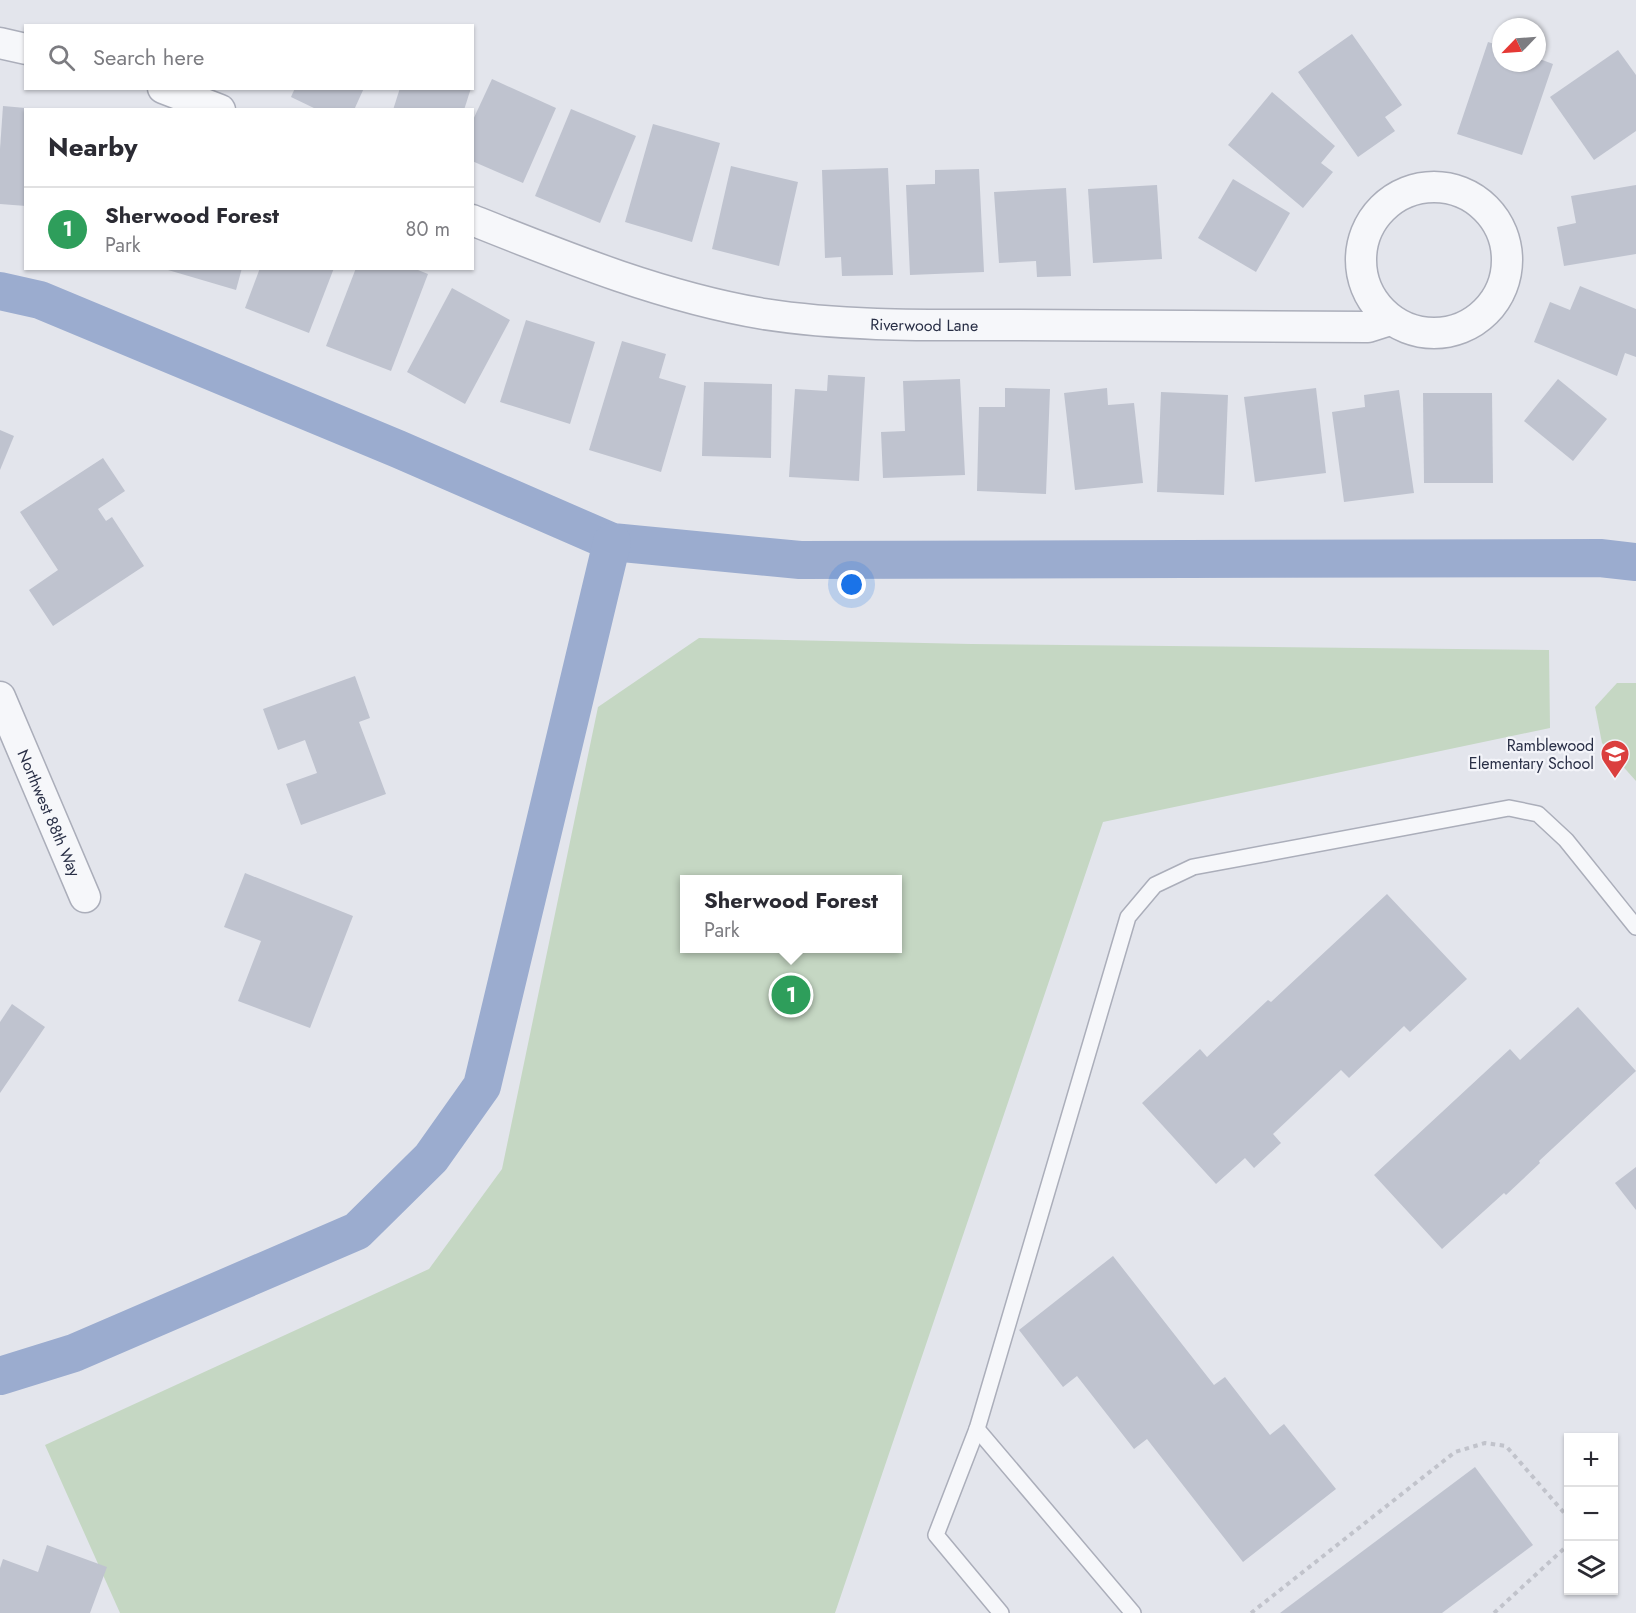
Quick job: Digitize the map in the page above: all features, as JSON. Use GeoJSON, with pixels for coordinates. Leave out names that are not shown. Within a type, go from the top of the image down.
{"type":"FeatureCollection","features":[{"type":"Feature","properties":{"kind":"street"},"geometry":{"type":"LineString","coordinates":[[0,43],[24,49]]}},
{"type":"Feature","properties":{"kind":"street"},"geometry":{"type":"LineString","coordinates":[[168,90],[215,108]]}},
{"type":"Feature","properties":{"kind":"street"},"geometry":{"type":"LineString","coordinates":[[1440,186],[1463,192],[1483,205],[1498,225],[1507,248],[1506,273],[1498,296],[1488,310],[1461,329],[1438,334],[1413,331],[1390,320],[1373,303],[1363,282],[1360,258],[1364,234],[1376,213],[1394,198],[1416,188],[1440,186]]}},
{"type":"Feature","properties":{"kind":"street","name":"Riverwood Lane"},"geometry":{"type":"LineString","coordinates":[[474,221],[587,266],[681,296],[765,314],[861,323],[972,325],[1368,327],[1390,320]]}},
{"type":"Feature","properties":{"kind":"street","name":"Northwest 88th Way"},"geometry":{"type":"LineString","coordinates":[[0,697],[85,897]]}},
{"type":"Feature","properties":{"kind":"lane"},"geometry":{"type":"LineString","coordinates":[[1001,1613],[936,1535],[977,1429],[1128,917],[1155,885],[1192,867],[1509,808],[1538,814],[1545,820],[1566,840],[1636,927]]}},
{"type":"Feature","properties":{"kind":"lane"},"geometry":{"type":"LineString","coordinates":[[977,1429],[1133,1613]]}},
{"type":"Feature","properties":{"kind":"path"},"geometry":{"type":"LineString","coordinates":[[1251,1613],[1455,1452],[1485,1443],[1506,1446],[1564,1513]]}},
{"type":"Feature","properties":{"kind":"path"},"geometry":{"type":"LineString","coordinates":[[1494,1613],[1564,1550]]}},
{"type":"Feature","properties":{"kind":"green space"},"geometry":{"type":"Polygon","coordinates":[[[699,638],[971,644],[1549,650],[1550,728],[1103,822],[835,1613],[120,1613],[45,1445],[429,1269],[502,1169],[598,707],[699,638]]]}},
{"type":"Feature","properties":{"kind":"green space"},"geometry":{"type":"Polygon","coordinates":[[[1617,683],[1636,683],[1636,781],[1602,743],[1595,707],[1617,683]]]}},
{"type":"Feature","properties":{"kind":"building"},"geometry":{"type":"Polygon","coordinates":[[[1352,34],[1402,105],[1385,117],[1395,131],[1358,157],[1298,72],[1352,34]]]}},
{"type":"Feature","properties":{"kind":"building"},"geometry":{"type":"Polygon","coordinates":[[[1488,42],[1492,43],[1492,72],[1546,72],[1546,61],[1553,64],[1522,155],[1457,134],[1488,42]]]}},
{"type":"Feature","properties":{"kind":"building"},"geometry":{"type":"Polygon","coordinates":[[[1618,50],[1636,75],[1636,131],[1594,160],[1550,97],[1618,50]]]}},
{"type":"Feature","properties":{"kind":"building"},"geometry":{"type":"Polygon","coordinates":[[[492,79],[556,108],[523,183],[474,162],[474,118],[492,79]]]}},
{"type":"Feature","properties":{"kind":"building"},"geometry":{"type":"Polygon","coordinates":[[[294,90],[363,90],[355,108],[314,108],[291,97],[294,90]]]}},
{"type":"Feature","properties":{"kind":"building"},"geometry":{"type":"Polygon","coordinates":[[[399,90],[470,90],[465,108],[394,108],[399,90]]]}},
{"type":"Feature","properties":{"kind":"building"},"geometry":{"type":"Polygon","coordinates":[[[1272,92],[1335,146],[1321,163],[1333,172],[1303,208],[1228,145],[1272,92]]]}},
{"type":"Feature","properties":{"kind":"building"},"geometry":{"type":"Polygon","coordinates":[[[3,106],[26,108],[24,108],[24,206],[0,204],[3,106]]]}},
{"type":"Feature","properties":{"kind":"building"},"geometry":{"type":"Polygon","coordinates":[[[571,109],[636,136],[600,223],[535,196],[571,109]]]}},
{"type":"Feature","properties":{"kind":"building"},"geometry":{"type":"Polygon","coordinates":[[[653,124],[720,143],[692,242],[625,222],[653,124]]]}},
{"type":"Feature","properties":{"kind":"building"},"geometry":{"type":"Polygon","coordinates":[[[731,166],[798,182],[779,266],[712,249],[731,166]]]}},
{"type":"Feature","properties":{"kind":"building"},"geometry":{"type":"Polygon","coordinates":[[[888,168],[893,275],[842,276],[841,257],[825,258],[822,170],[888,168]]]}},
{"type":"Feature","properties":{"kind":"building"},"geometry":{"type":"Polygon","coordinates":[[[979,169],[984,272],[910,275],[906,185],[935,184],[935,170],[979,169]]]}},
{"type":"Feature","properties":{"kind":"building"},"geometry":{"type":"Polygon","coordinates":[[[1233,179],[1290,213],[1256,272],[1198,238],[1233,179]]]}},
{"type":"Feature","properties":{"kind":"building"},"geometry":{"type":"Polygon","coordinates":[[[1157,185],[1162,259],[1093,263],[1088,189],[1157,185]]]}},
{"type":"Feature","properties":{"kind":"building"},"geometry":{"type":"Polygon","coordinates":[[[1636,185],[1636,254],[1564,266],[1557,227],[1576,223],[1571,196],[1636,185]]]}},
{"type":"Feature","properties":{"kind":"building"},"geometry":{"type":"Polygon","coordinates":[[[1066,188],[1071,276],[1037,277],[1036,261],[999,263],[994,192],[1066,188]]]}},
{"type":"Feature","properties":{"kind":"building"},"geometry":{"type":"Polygon","coordinates":[[[168,270],[241,270],[236,290],[168,270]]]}},
{"type":"Feature","properties":{"kind":"building"},"geometry":{"type":"Polygon","coordinates":[[[259,270],[333,270],[309,333],[245,308],[259,270]]]}},
{"type":"Feature","properties":{"kind":"building"},"geometry":{"type":"Polygon","coordinates":[[[355,270],[418,270],[428,274],[391,371],[326,346],[355,270]]]}},
{"type":"Feature","properties":{"kind":"building"},"geometry":{"type":"Polygon","coordinates":[[[1580,286],[1636,309],[1636,357],[1625,353],[1617,376],[1534,342],[1550,302],[1570,310],[1580,286]]]}},
{"type":"Feature","properties":{"kind":"building"},"geometry":{"type":"Polygon","coordinates":[[[452,288],[510,320],[465,404],[407,372],[452,288]]]}},
{"type":"Feature","properties":{"kind":"building"},"geometry":{"type":"Polygon","coordinates":[[[526,320],[595,342],[570,424],[500,402],[526,320]]]}},
{"type":"Feature","properties":{"kind":"building"},"geometry":{"type":"Polygon","coordinates":[[[622,341],[666,354],[659,378],[686,386],[661,472],[589,450],[622,341]]]}},
{"type":"Feature","properties":{"kind":"building"},"geometry":{"type":"Polygon","coordinates":[[[828,375],[865,377],[859,481],[789,477],[795,389],[827,391],[828,375]]]}},
{"type":"Feature","properties":{"kind":"building"},"geometry":{"type":"Polygon","coordinates":[[[960,379],[965,475],[883,478],[881,432],[905,431],[903,381],[960,379]]]}},
{"type":"Feature","properties":{"kind":"building"},"geometry":{"type":"Polygon","coordinates":[[[1558,379],[1607,419],[1573,461],[1524,421],[1558,379]]]}},
{"type":"Feature","properties":{"kind":"building"},"geometry":{"type":"Polygon","coordinates":[[[704,382],[772,384],[771,458],[702,456],[704,382]]]}},
{"type":"Feature","properties":{"kind":"building"},"geometry":{"type":"Polygon","coordinates":[[[1005,388],[1050,389],[1046,494],[977,491],[979,407],[1005,407],[1005,388]]]}},
{"type":"Feature","properties":{"kind":"building"},"geometry":{"type":"Polygon","coordinates":[[[1107,388],[1108,405],[1134,403],[1143,483],[1075,490],[1064,393],[1107,388]]]}},
{"type":"Feature","properties":{"kind":"building"},"geometry":{"type":"Polygon","coordinates":[[[1316,388],[1326,473],[1255,482],[1244,397],[1316,388]]]}},
{"type":"Feature","properties":{"kind":"building"},"geometry":{"type":"Polygon","coordinates":[[[1399,390],[1414,493],[1344,502],[1332,412],[1365,407],[1364,395],[1399,390]]]}},
{"type":"Feature","properties":{"kind":"building"},"geometry":{"type":"Polygon","coordinates":[[[1161,392],[1228,395],[1224,495],[1157,492],[1161,392]]]}},
{"type":"Feature","properties":{"kind":"building"},"geometry":{"type":"Polygon","coordinates":[[[1423,393],[1492,393],[1493,483],[1424,483],[1423,393]]]}},
{"type":"Feature","properties":{"kind":"building"},"geometry":{"type":"Polygon","coordinates":[[[0,430],[14,436],[0,470],[0,430]]]}},
{"type":"Feature","properties":{"kind":"building"},"geometry":{"type":"Polygon","coordinates":[[[103,458],[125,491],[98,509],[106,521],[112,517],[144,566],[53,626],[29,590],[58,570],[20,512],[103,458]]]}},
{"type":"Feature","properties":{"kind":"building"},"geometry":{"type":"Polygon","coordinates":[[[355,676],[370,718],[359,722],[386,794],[301,825],[286,784],[317,773],[305,740],[278,750],[263,709],[355,676]]]}},
{"type":"Feature","properties":{"kind":"building"},"geometry":{"type":"Polygon","coordinates":[[[245,873],[353,916],[310,1028],[238,1001],[261,941],[224,927],[245,873]]]}},
{"type":"Feature","properties":{"kind":"building"},"geometry":{"type":"Polygon","coordinates":[[[1387,894],[1467,979],[1410,1032],[1404,1026],[1349,1078],[1341,1070],[1273,1134],[1281,1143],[1254,1168],[1245,1158],[1216,1184],[1142,1103],[1200,1049],[1207,1057],[1268,1000],[1271,1002],[1387,894]]]}},
{"type":"Feature","properties":{"kind":"building"},"geometry":{"type":"Polygon","coordinates":[[[12,1004],[45,1027],[0,1093],[0,1022],[12,1004]]]}},
{"type":"Feature","properties":{"kind":"building"},"geometry":{"type":"Polygon","coordinates":[[[1578,1007],[1636,1071],[1539,1161],[1540,1163],[1506,1195],[1504,1193],[1442,1249],[1374,1175],[1510,1049],[1520,1060],[1578,1007]]]}},
{"type":"Feature","properties":{"kind":"building"},"geometry":{"type":"Polygon","coordinates":[[[1636,1167],[1636,1210],[1615,1183],[1636,1167]]]}},
{"type":"Feature","properties":{"kind":"building"},"geometry":{"type":"Polygon","coordinates":[[[1113,1256],[1214,1385],[1225,1377],[1270,1435],[1284,1424],[1336,1489],[1243,1562],[1147,1439],[1134,1449],[1077,1376],[1063,1387],[1019,1330],[1113,1256]]]}},
{"type":"Feature","properties":{"kind":"building"},"geometry":{"type":"Polygon","coordinates":[[[1475,1467],[1533,1545],[1442,1613],[1280,1613],[1475,1467]]]}},
{"type":"Feature","properties":{"kind":"building"},"geometry":{"type":"Polygon","coordinates":[[[47,1545],[107,1567],[90,1613],[0,1613],[0,1568],[3,1559],[38,1572],[47,1545]]]}},
{"type":"Feature","properties":{"kind":"waterway"},"geometry":{"type":"LineString","coordinates":[[0,291],[40,300],[398,449],[612,542],[800,560],[1600,558],[1636,562]]}},
{"type":"Feature","properties":{"kind":"waterway"},"geometry":{"type":"LineString","coordinates":[[0,1376],[74,1353],[357,1231],[431,1158],[482,1086],[612,542]]}},
{"type":"Feature","properties":{"kind":"place","name":"Ramblewood Elementary School"},"geometry":{"type":"Point","coordinates":[1615,780]}},
{"type":"Feature","properties":{"kind":"place","name":"Sherwood Forest"},"geometry":{"type":"Point","coordinates":[791,995]}}]}
